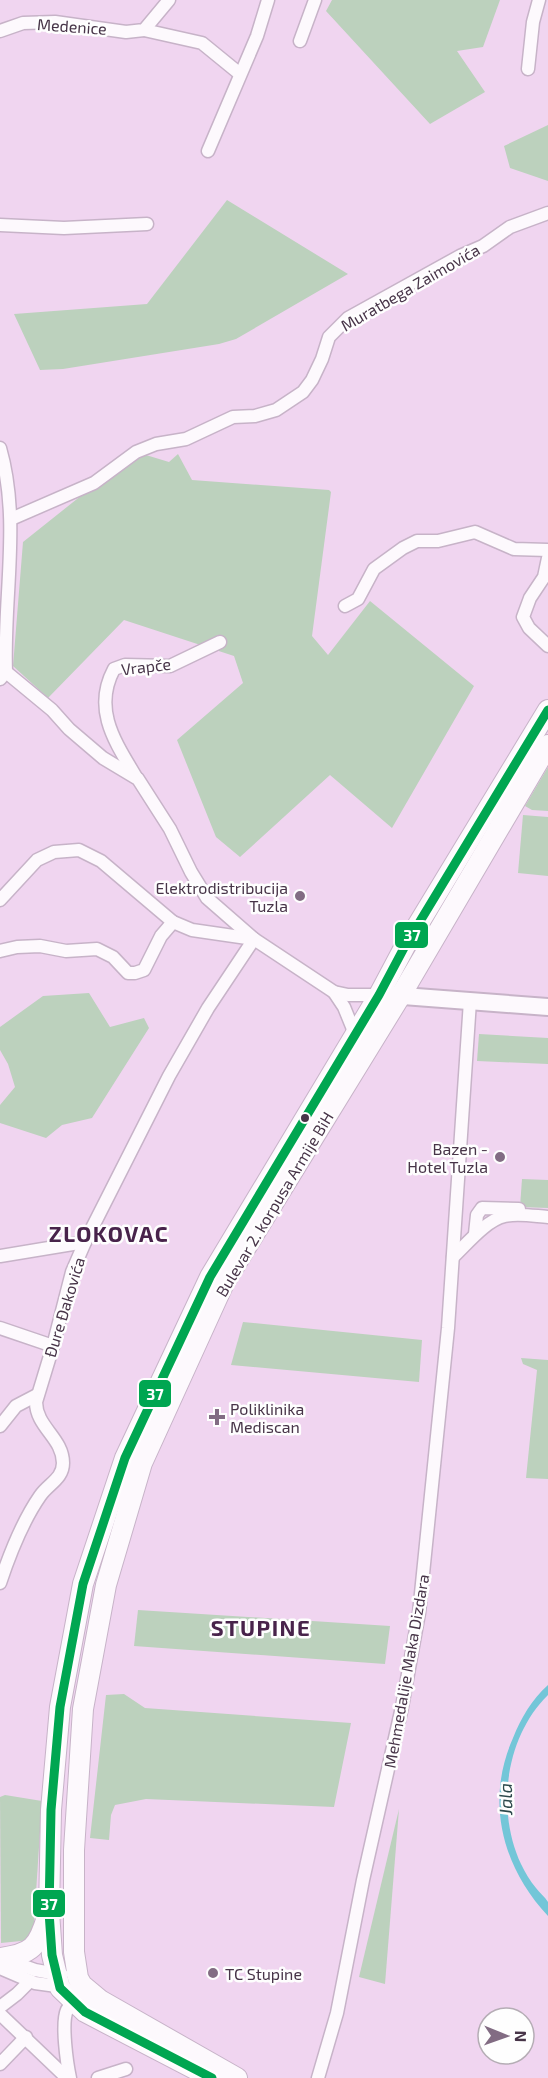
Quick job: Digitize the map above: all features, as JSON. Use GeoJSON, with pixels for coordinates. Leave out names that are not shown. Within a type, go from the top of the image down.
{"type":"FeatureCollection","features":[{"type":"Feature","properties":{"kind":"main road","name":"Bulevar 2. korpusa Armije BiH"},"geometry":{"type":"LineString","coordinates":[[58,1981],[52,1955],[49,1912],[51,1810],[60,1707],[83,1584],[125,1458],[210,1276],[548,710]]}},
{"type":"Feature","properties":{"kind":"main road","name":"Bulevar 2. korpusa Armije BiH"},"geometry":{"type":"LineString","coordinates":[[78,1989],[74,1952],[74,1850],[83,1710],[106,1585],[142,1463],[224,1283],[401,995],[548,745]]}},
{"type":"Feature","properties":{"kind":"main road"},"geometry":{"type":"LineString","coordinates":[[0,1958],[27,1953],[35,1947],[49,1912]]}},
{"type":"Feature","properties":{"kind":"main road"},"geometry":{"type":"LineString","coordinates":[[58,1981],[100,2000],[237,2078]]}},
{"type":"Feature","properties":{"kind":"main road"},"geometry":{"type":"LineString","coordinates":[[78,1989],[85,2012],[212,2078]]}},
{"type":"Feature","properties":{"kind":"street"},"geometry":{"type":"LineString","coordinates":[[144,30],[169,0]]}},
{"type":"Feature","properties":{"kind":"street"},"geometry":{"type":"LineString","coordinates":[[208,151],[257,36],[268,0]]}},
{"type":"Feature","properties":{"kind":"street"},"geometry":{"type":"LineString","coordinates":[[300,41],[315,0]]}},
{"type":"Feature","properties":{"kind":"street"},"geometry":{"type":"LineString","coordinates":[[528,69],[533,22],[539,0]]}},
{"type":"Feature","properties":{"kind":"street","name":"Medenice"},"geometry":{"type":"LineString","coordinates":[[0,31],[23,23],[55,22],[126,32],[144,30],[202,43],[240,74]]}},
{"type":"Feature","properties":{"kind":"street","name":"Muratbega Zaimovića"},"geometry":{"type":"LineString","coordinates":[[11,519],[94,483],[136,452],[156,444],[186,439],[233,417],[255,416],[276,410],[303,392],[312,380],[322,359],[329,337],[348,318],[460,256],[483,246],[510,227],[548,213]]}},
{"type":"Feature","properties":{"kind":"street"},"geometry":{"type":"LineString","coordinates":[[0,225],[64,228],[147,224]]}},
{"type":"Feature","properties":{"kind":"street","name":"Vrapče"},"geometry":{"type":"LineString","coordinates":[[0,447],[5,465],[11,519],[2,676],[52,710],[69,729],[103,758],[138,779]]}},
{"type":"Feature","properties":{"kind":"street"},"geometry":{"type":"LineString","coordinates":[[345,606],[358,599],[374,569],[390,556],[417,541],[438,541],[475,532],[514,549],[548,550]]}},
{"type":"Feature","properties":{"kind":"street"},"geometry":{"type":"LineString","coordinates":[[548,558],[544,577],[530,598],[523,617],[529,628],[548,646]]}},
{"type":"Feature","properties":{"kind":"street","name":"Vrapče"},"geometry":{"type":"LineString","coordinates":[[220,642],[170,666],[125,665],[114,669],[108,680],[106,691],[106,715],[111,736],[170,829],[190,872],[207,897],[254,939],[334,992]]}},
{"type":"Feature","properties":{"kind":"street"},"geometry":{"type":"LineString","coordinates":[[0,900],[37,860],[54,852],[79,850],[101,861],[174,922],[192,930],[254,939]]}},
{"type":"Feature","properties":{"kind":"street"},"geometry":{"type":"LineString","coordinates":[[0,951],[17,947],[40,946],[66,951],[97,949],[113,957],[128,973],[135,973],[144,970],[161,936],[174,922]]}},
{"type":"Feature","properties":{"kind":"street","name":"Đure Đakovića"},"geometry":{"type":"LineString","coordinates":[[36,1395],[53,1346],[72,1272],[85,1242],[169,1076],[208,1008],[254,939]]}},
{"type":"Feature","properties":{"kind":"street"},"geometry":{"type":"LineString","coordinates":[[416,969],[421,983],[435,998]]}},
{"type":"Feature","properties":{"kind":"street"},"geometry":{"type":"LineString","coordinates":[[334,992],[348,995],[401,995],[548,1007]]}},
{"type":"Feature","properties":{"kind":"street"},"geometry":{"type":"LineString","coordinates":[[334,992],[344,1007],[355,1034]]}},
{"type":"Feature","properties":{"kind":"street","name":"Mehmedalije Maka Dizdara"},"geometry":{"type":"LineString","coordinates":[[318,2078],[337,2013],[363,1880],[402,1707],[419,1613],[448,1328],[470,1001]]}},
{"type":"Feature","properties":{"kind":"street"},"geometry":{"type":"LineString","coordinates":[[475,1234],[477,1215],[482,1208],[548,1210]]}},
{"type":"Feature","properties":{"kind":"street"},"geometry":{"type":"LineString","coordinates":[[453,1257],[475,1234],[500,1217],[507,1215],[548,1217]]}},
{"type":"Feature","properties":{"kind":"street"},"geometry":{"type":"LineString","coordinates":[[0,1256],[85,1242]]}},
{"type":"Feature","properties":{"kind":"street"},"geometry":{"type":"LineString","coordinates":[[0,1328],[53,1346]]}},
{"type":"Feature","properties":{"kind":"street"},"geometry":{"type":"LineString","coordinates":[[0,1426],[16,1406],[36,1395],[36,1411],[41,1423],[49,1430],[61,1449],[62,1469],[60,1476],[43,1491],[36,1502],[6,1565],[0,1583]]}},
{"type":"Feature","properties":{"kind":"street"},"geometry":{"type":"LineString","coordinates":[[0,1958],[58,1981]]}},
{"type":"Feature","properties":{"kind":"street"},"geometry":{"type":"LineString","coordinates":[[0,1968],[30,1981],[58,1981]]}},
{"type":"Feature","properties":{"kind":"street"},"geometry":{"type":"LineString","coordinates":[[0,2007],[30,1981]]}},
{"type":"Feature","properties":{"kind":"street"},"geometry":{"type":"LineString","coordinates":[[69,2078],[65,2039],[66,2011],[78,1989]]}},
{"type":"Feature","properties":{"kind":"street"},"geometry":{"type":"LineString","coordinates":[[0,2014],[69,2078]]}},
{"type":"Feature","properties":{"kind":"street"},"geometry":{"type":"LineString","coordinates":[[0,2064],[26,2037]]}},
{"type":"Feature","properties":{"kind":"street"},"geometry":{"type":"LineString","coordinates":[[98,2078],[126,2069]]}},
{"type":"Feature","properties":{"kind":"green space"},"geometry":{"type":"Polygon","coordinates":[[[332,0],[500,0],[483,47],[457,51],[485,92],[430,124],[326,11],[332,0]]]}},
{"type":"Feature","properties":{"kind":"green space"},"geometry":{"type":"Polygon","coordinates":[[[548,125],[548,181],[510,168],[504,146],[548,125]]]}},
{"type":"Feature","properties":{"kind":"green space"},"geometry":{"type":"Polygon","coordinates":[[[227,200],[348,274],[236,339],[219,344],[63,369],[40,370],[14,314],[147,304],[227,200]]]}},
{"type":"Feature","properties":{"kind":"green space"},"geometry":{"type":"Polygon","coordinates":[[[136,452],[169,462],[178,454],[192,480],[329,490],[331,492],[312,636],[328,655],[370,601],[474,686],[392,828],[330,775],[240,857],[216,837],[177,740],[243,683],[234,656],[124,620],[48,698],[13,666],[23,542],[136,452]]]}},
{"type":"Feature","properties":{"kind":"green space"},"geometry":{"type":"Polygon","coordinates":[[[548,767],[548,811],[532,810],[525,806],[548,767]]]}},
{"type":"Feature","properties":{"kind":"green space"},"geometry":{"type":"Polygon","coordinates":[[[523,815],[548,817],[548,876],[518,873],[523,815]]]}},
{"type":"Feature","properties":{"kind":"green space"},"geometry":{"type":"Polygon","coordinates":[[[89,993],[110,1027],[144,1018],[149,1028],[92,1118],[62,1125],[46,1138],[0,1123],[0,1105],[15,1087],[8,1064],[0,1050],[0,1027],[43,996],[89,993]]]}},
{"type":"Feature","properties":{"kind":"green space"},"geometry":{"type":"Polygon","coordinates":[[[479,1034],[548,1038],[548,1064],[477,1061],[479,1034]]]}},
{"type":"Feature","properties":{"kind":"green space"},"geometry":{"type":"Polygon","coordinates":[[[522,1179],[548,1180],[548,1208],[520,1207],[522,1179]]]}},
{"type":"Feature","properties":{"kind":"green space"},"geometry":{"type":"Polygon","coordinates":[[[243,1322],[422,1340],[419,1382],[231,1365],[243,1322]]]}},
{"type":"Feature","properties":{"kind":"green space"},"geometry":{"type":"Polygon","coordinates":[[[521,1358],[548,1360],[548,1479],[526,1478],[537,1370],[523,1364],[521,1358]]]}},
{"type":"Feature","properties":{"kind":"green space"},"geometry":{"type":"Polygon","coordinates":[[[138,1610],[390,1626],[385,1664],[134,1646],[138,1610]]]}},
{"type":"Feature","properties":{"kind":"green space"},"geometry":{"type":"Polygon","coordinates":[[[124,1694],[145,1708],[351,1723],[334,1807],[146,1799],[115,1805],[111,1815],[109,1840],[90,1838],[106,1695],[124,1694]]]}},
{"type":"Feature","properties":{"kind":"green space"},"geometry":{"type":"Polygon","coordinates":[[[5,1795],[42,1801],[31,1940],[1,1943],[0,1797],[5,1795]]]}},
{"type":"Feature","properties":{"kind":"green space"},"geometry":{"type":"Polygon","coordinates":[[[399,1809],[385,1984],[359,1977],[399,1809]]]}},
{"type":"Feature","properties":{"kind":"water","name":"Jala"},"geometry":{"type":"Polygon","coordinates":[[[548,1685],[548,1695],[533,1712],[514,1753],[507,1798],[513,1843],[528,1876],[548,1902],[548,1916],[532,1897],[509,1855],[500,1809],[500,1786],[505,1762],[520,1723],[537,1696],[548,1685]]]}},
{"type":"Feature","properties":{"kind":"transit line","name":"37"},"geometry":{"type":"LineString","coordinates":[[212,2078],[85,2012],[60,1988],[52,1955],[49,1912],[51,1810],[60,1707],[83,1584],[125,1458],[210,1277],[379,995],[405,946],[548,710]]}},
{"type":"Feature","properties":{"kind":"place","name":"Elektrodistribucija Tuzla"},"geometry":{"type":"Point","coordinates":[300,896]}},
{"type":"Feature","properties":{"kind":"place","name":"Bazen - Hotel Tuzla"},"geometry":{"type":"Point","coordinates":[500,1157]}},
{"type":"Feature","properties":{"kind":"place","name":"Poliklinika Mediscan"},"geometry":{"type":"Point","coordinates":[217,1417]}},
{"type":"Feature","properties":{"kind":"place","name":"TC Stupine"},"geometry":{"type":"Point","coordinates":[213,1973]}},
{"type":"Feature","properties":{"kind":"district","name":"ZLOKOVAC"},"geometry":{"type":"Point","coordinates":[109,1233]}},
{"type":"Feature","properties":{"kind":"district","name":"STUPINE"},"geometry":{"type":"Point","coordinates":[261,1627]}}]}
